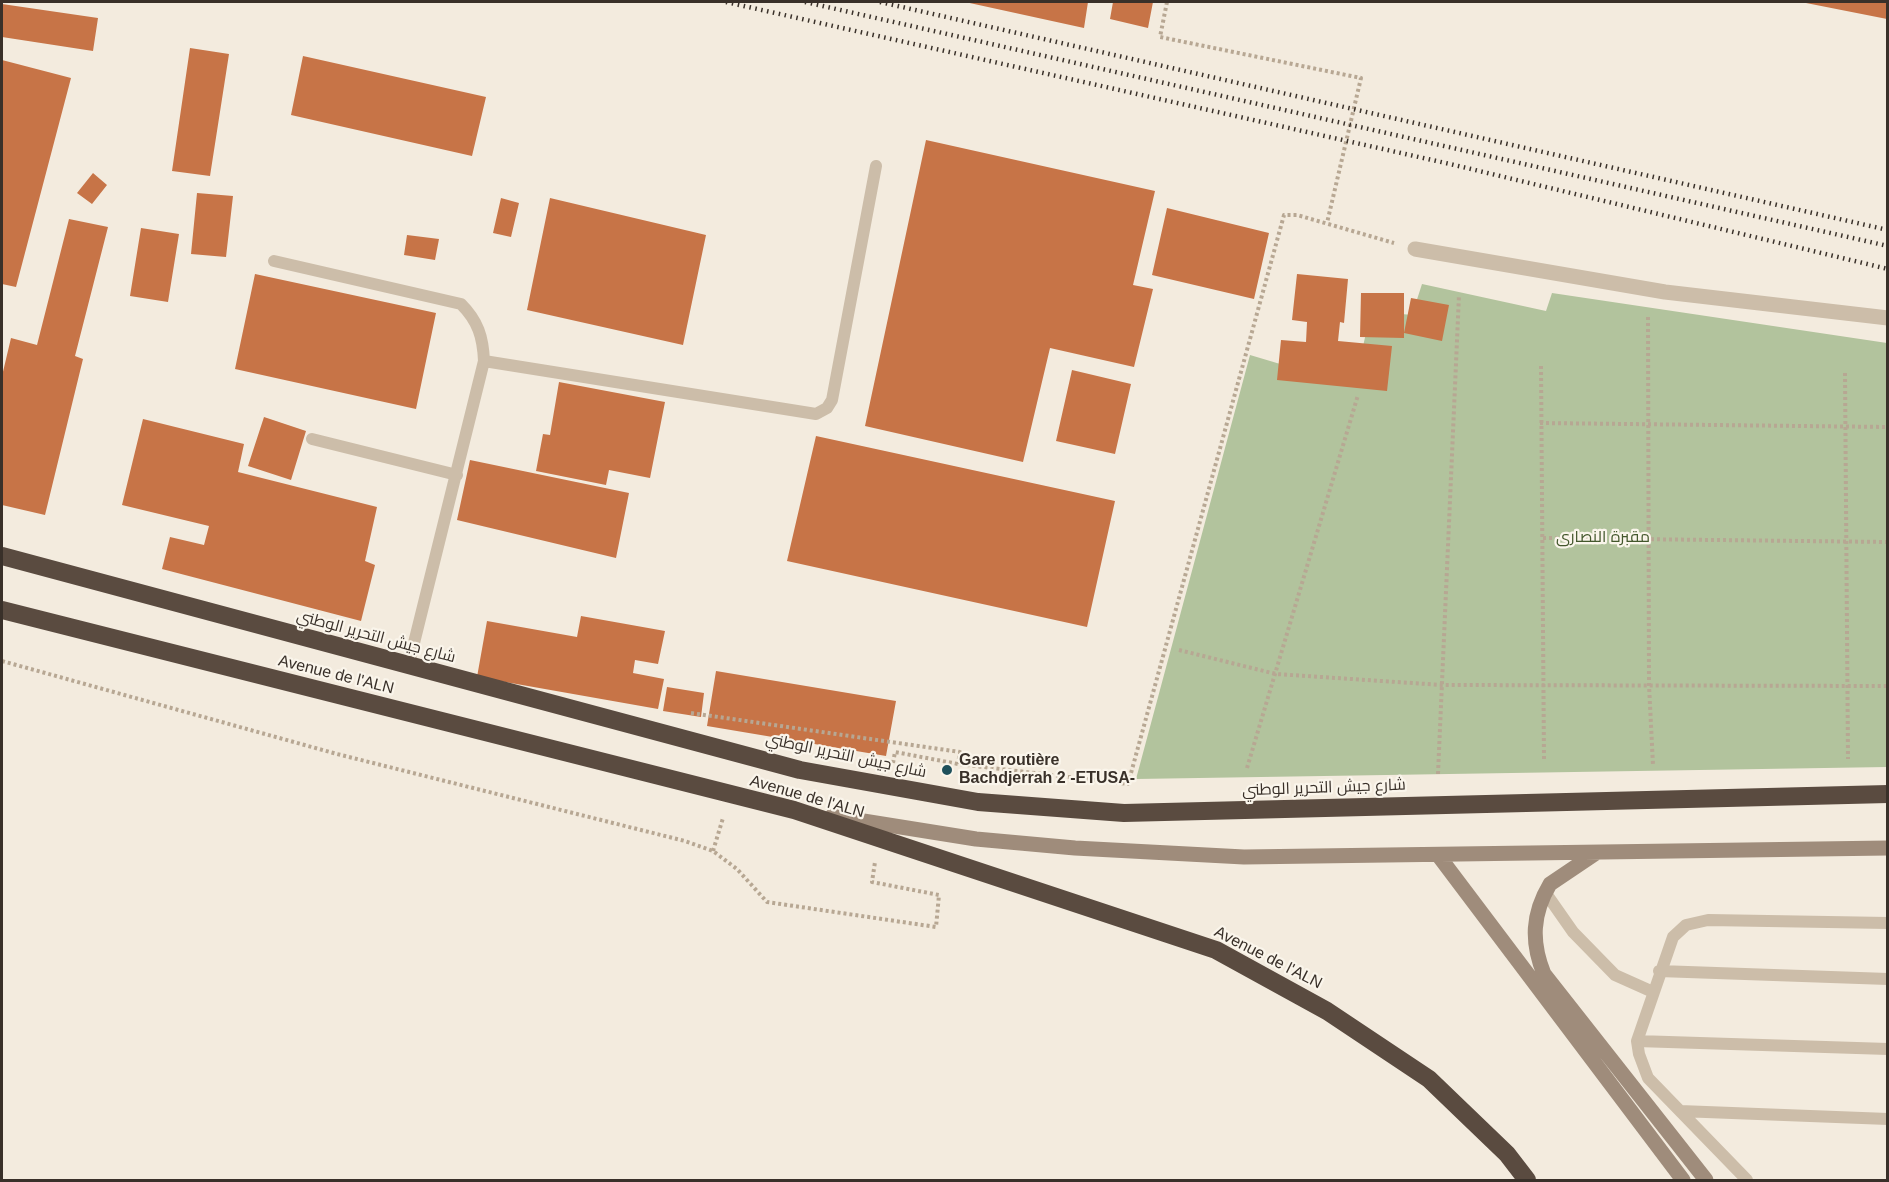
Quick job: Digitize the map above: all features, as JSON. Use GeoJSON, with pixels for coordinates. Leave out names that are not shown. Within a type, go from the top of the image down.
{"type":"FeatureCollection","features":[{"type":"Feature","properties":{"kind":"highway","name":"شارع جيش التحرير الوطني"},"geometry":{"type":"LineString","coordinates":[[2,556],[800,770],[978,802],[1124,813],[1887,794]]}},
{"type":"Feature","properties":{"kind":"highway","name":"Avenue de l'ALN"},"geometry":{"type":"LineString","coordinates":[[2,610],[794,810],[1216,950],[1327,1011],[1429,1079],[1507,1154],[1527,1180]]}},
{"type":"Feature","properties":{"kind":"street"},"geometry":{"type":"LineString","coordinates":[[1415,249],[1665,292],[1887,318]]}},
{"type":"Feature","properties":{"kind":"street"},"geometry":{"type":"LineString","coordinates":[[794,810],[976,839],[1075,848],[1244,857],[1887,848]]}},
{"type":"Feature","properties":{"kind":"street"},"geometry":{"type":"LineString","coordinates":[[1596,853],[1550,884],[1545,892],[1536,916],[1534,931],[1535,946],[1544,974],[1706,1180]]}},
{"type":"Feature","properties":{"kind":"street"},"geometry":{"type":"LineString","coordinates":[[1438,855],[1683,1180]]}},
{"type":"Feature","properties":{"kind":"lane"},"geometry":{"type":"LineString","coordinates":[[484,361],[816,414],[827,408],[832,400],[876,166]]}},
{"type":"Feature","properties":{"kind":"lane"},"geometry":{"type":"LineString","coordinates":[[274,261],[461,304],[474,317],[480,330],[484,361],[408,666]]}},
{"type":"Feature","properties":{"kind":"lane"},"geometry":{"type":"LineString","coordinates":[[312,439],[457,475]]}},
{"type":"Feature","properties":{"kind":"lane"},"geometry":{"type":"LineString","coordinates":[[1545,892],[1573,932],[1615,975],[1653,992]]}},
{"type":"Feature","properties":{"kind":"lane"},"geometry":{"type":"LineString","coordinates":[[1747,1180],[1648,1078],[1639,1054],[1637,1041],[1659,971],[1673,937],[1686,925],[1697,921],[1887,924]]}},
{"type":"Feature","properties":{"kind":"lane"},"geometry":{"type":"LineString","coordinates":[[1659,971],[1887,980]]}},
{"type":"Feature","properties":{"kind":"lane"},"geometry":{"type":"LineString","coordinates":[[1637,1041],[1887,1049]]}},
{"type":"Feature","properties":{"kind":"lane"},"geometry":{"type":"LineString","coordinates":[[1680,1111],[1887,1119]]}},
{"type":"Feature","properties":{"kind":"path"},"geometry":{"type":"LineString","coordinates":[[1167,2],[1160,37],[1361,78],[1327,223]]}},
{"type":"Feature","properties":{"kind":"path"},"geometry":{"type":"LineString","coordinates":[[895,752],[958,764],[1128,784],[1284,215],[1297,214],[1415,249]]}},
{"type":"Feature","properties":{"kind":"path"},"geometry":{"type":"LineString","coordinates":[[1438,774],[1459,295]]}},
{"type":"Feature","properties":{"kind":"path"},"geometry":{"type":"LineString","coordinates":[[1648,317],[1650,685],[1653,765]]}},
{"type":"Feature","properties":{"kind":"path"},"geometry":{"type":"LineString","coordinates":[[1541,366],[1544,760]]}},
{"type":"Feature","properties":{"kind":"path"},"geometry":{"type":"LineString","coordinates":[[1845,373],[1848,759]]}},
{"type":"Feature","properties":{"kind":"path"},"geometry":{"type":"LineString","coordinates":[[1247,768],[1358,395]]}},
{"type":"Feature","properties":{"kind":"path"},"geometry":{"type":"LineString","coordinates":[[1540,423],[1887,427]]}},
{"type":"Feature","properties":{"kind":"path"},"geometry":{"type":"LineString","coordinates":[[1543,538],[1887,542]]}},
{"type":"Feature","properties":{"kind":"path"},"geometry":{"type":"LineString","coordinates":[[1179,650],[1276,674],[1442,685],[1887,686]]}},
{"type":"Feature","properties":{"kind":"path"},"geometry":{"type":"LineString","coordinates":[[2,661],[337,754],[685,842],[713,851],[737,869],[767,902],[936,927],[939,895],[872,882]]}},
{"type":"Feature","properties":{"kind":"path"},"geometry":{"type":"LineString","coordinates":[[713,851],[730,795]]}},
{"type":"Feature","properties":{"kind":"green space","name":"مقبرة النصارى"},"geometry":{"type":"Polygon","coordinates":[[[1422,284],[1546,311],[1552,293],[1887,343],[1887,767],[1136,779],[1250,355],[1354,386],[1371,311],[1412,315],[1422,284]]]}},
{"type":"Feature","properties":{"kind":"building"},"geometry":{"type":"Polygon","coordinates":[[[965,2],[1088,2],[1084,28],[965,2]]]}},
{"type":"Feature","properties":{"kind":"building"},"geometry":{"type":"Polygon","coordinates":[[[1113,2],[1153,2],[1148,28],[1110,19],[1113,2]]]}},
{"type":"Feature","properties":{"kind":"building"},"geometry":{"type":"Polygon","coordinates":[[[1887,2],[1887,19],[1806,3],[1887,2]]]}},
{"type":"Feature","properties":{"kind":"building"},"geometry":{"type":"Polygon","coordinates":[[[2,4],[98,18],[93,51],[2,37],[2,4]]]}},
{"type":"Feature","properties":{"kind":"building"},"geometry":{"type":"Polygon","coordinates":[[[190,48],[229,54],[210,176],[172,171],[190,48]]]}},
{"type":"Feature","properties":{"kind":"building"},"geometry":{"type":"Polygon","coordinates":[[[303,56],[486,97],[472,156],[291,115],[303,56]]]}},
{"type":"Feature","properties":{"kind":"building"},"geometry":{"type":"Polygon","coordinates":[[[2,60],[71,78],[16,287],[2,284],[2,60]]]}},
{"type":"Feature","properties":{"kind":"building"},"geometry":{"type":"Polygon","coordinates":[[[926,140],[1155,191],[1133,285],[1153,289],[1134,367],[1050,348],[1023,462],[865,426],[926,140]]]}},
{"type":"Feature","properties":{"kind":"building"},"geometry":{"type":"Polygon","coordinates":[[[93,173],[107,185],[92,204],[77,193],[93,173]]]}},
{"type":"Feature","properties":{"kind":"building"},"geometry":{"type":"Polygon","coordinates":[[[197,193],[233,196],[226,257],[191,254],[197,193]]]}},
{"type":"Feature","properties":{"kind":"building"},"geometry":{"type":"Polygon","coordinates":[[[501,198],[519,203],[511,237],[493,233],[501,198]]]}},
{"type":"Feature","properties":{"kind":"building"},"geometry":{"type":"Polygon","coordinates":[[[550,198],[706,235],[683,345],[527,310],[550,198]]]}},
{"type":"Feature","properties":{"kind":"building"},"geometry":{"type":"Polygon","coordinates":[[[1167,208],[1269,233],[1254,299],[1152,275],[1167,208]]]}},
{"type":"Feature","properties":{"kind":"building"},"geometry":{"type":"Polygon","coordinates":[[[69,219],[108,227],[75,356],[83,359],[45,515],[2,505],[2,376],[11,338],[37,345],[69,219]]]}},
{"type":"Feature","properties":{"kind":"building"},"geometry":{"type":"Polygon","coordinates":[[[141,228],[179,234],[168,302],[130,296],[141,228]]]}},
{"type":"Feature","properties":{"kind":"building"},"geometry":{"type":"Polygon","coordinates":[[[407,235],[439,239],[435,260],[404,255],[407,235]]]}},
{"type":"Feature","properties":{"kind":"building"},"geometry":{"type":"Polygon","coordinates":[[[255,274],[436,313],[416,409],[235,369],[255,274]]]}},
{"type":"Feature","properties":{"kind":"building"},"geometry":{"type":"Polygon","coordinates":[[[1297,274],[1348,279],[1344,323],[1340,322],[1338,341],[1392,346],[1387,391],[1277,380],[1281,340],[1306,342],[1307,322],[1292,320],[1297,274]]]}},
{"type":"Feature","properties":{"kind":"building"},"geometry":{"type":"Polygon","coordinates":[[[1361,293],[1404,293],[1404,338],[1360,337],[1361,293]]]}},
{"type":"Feature","properties":{"kind":"building"},"geometry":{"type":"Polygon","coordinates":[[[1411,298],[1449,305],[1442,341],[1404,333],[1411,298]]]}},
{"type":"Feature","properties":{"kind":"building"},"geometry":{"type":"Polygon","coordinates":[[[1072,370],[1131,384],[1115,454],[1056,441],[1072,370]]]}},
{"type":"Feature","properties":{"kind":"building"},"geometry":{"type":"Polygon","coordinates":[[[559,382],[665,402],[650,478],[609,470],[606,485],[536,471],[543,434],[550,435],[559,382]]]}},
{"type":"Feature","properties":{"kind":"building"},"geometry":{"type":"Polygon","coordinates":[[[264,417],[306,431],[291,480],[248,466],[264,417]]]}},
{"type":"Feature","properties":{"kind":"building"},"geometry":{"type":"Polygon","coordinates":[[[143,419],[244,444],[238,472],[377,507],[365,561],[375,565],[361,621],[162,569],[170,537],[204,545],[209,526],[122,505],[143,419]]]}},
{"type":"Feature","properties":{"kind":"building"},"geometry":{"type":"Polygon","coordinates":[[[816,436],[1115,501],[1087,627],[787,561],[816,436]]]}},
{"type":"Feature","properties":{"kind":"building"},"geometry":{"type":"Polygon","coordinates":[[[470,460],[629,493],[616,558],[457,520],[470,460]]]}},
{"type":"Feature","properties":{"kind":"building"},"geometry":{"type":"Polygon","coordinates":[[[581,616],[665,631],[658,664],[635,660],[633,673],[664,679],[658,709],[477,677],[487,621],[577,637],[581,616]]]}},
{"type":"Feature","properties":{"kind":"building"},"geometry":{"type":"Polygon","coordinates":[[[716,671],[896,701],[886,756],[707,726],[716,671]]]}},
{"type":"Feature","properties":{"kind":"building"},"geometry":{"type":"Polygon","coordinates":[[[667,687],[704,693],[701,717],[663,711],[667,687]]]}},
{"type":"Feature","properties":{"kind":"railway"},"geometry":{"type":"LineString","coordinates":[[726,2],[1450,164],[1888,269]]}},
{"type":"Feature","properties":{"kind":"railway"},"geometry":{"type":"LineString","coordinates":[[805,2],[1888,246]]}},
{"type":"Feature","properties":{"kind":"railway"},"geometry":{"type":"LineString","coordinates":[[880,2],[1888,230]]}},
{"type":"Feature","properties":{"kind":"place","name":"Gare routière Bachdjerrah 2 -ETUSA-"},"geometry":{"type":"Point","coordinates":[947,770]}}]}
